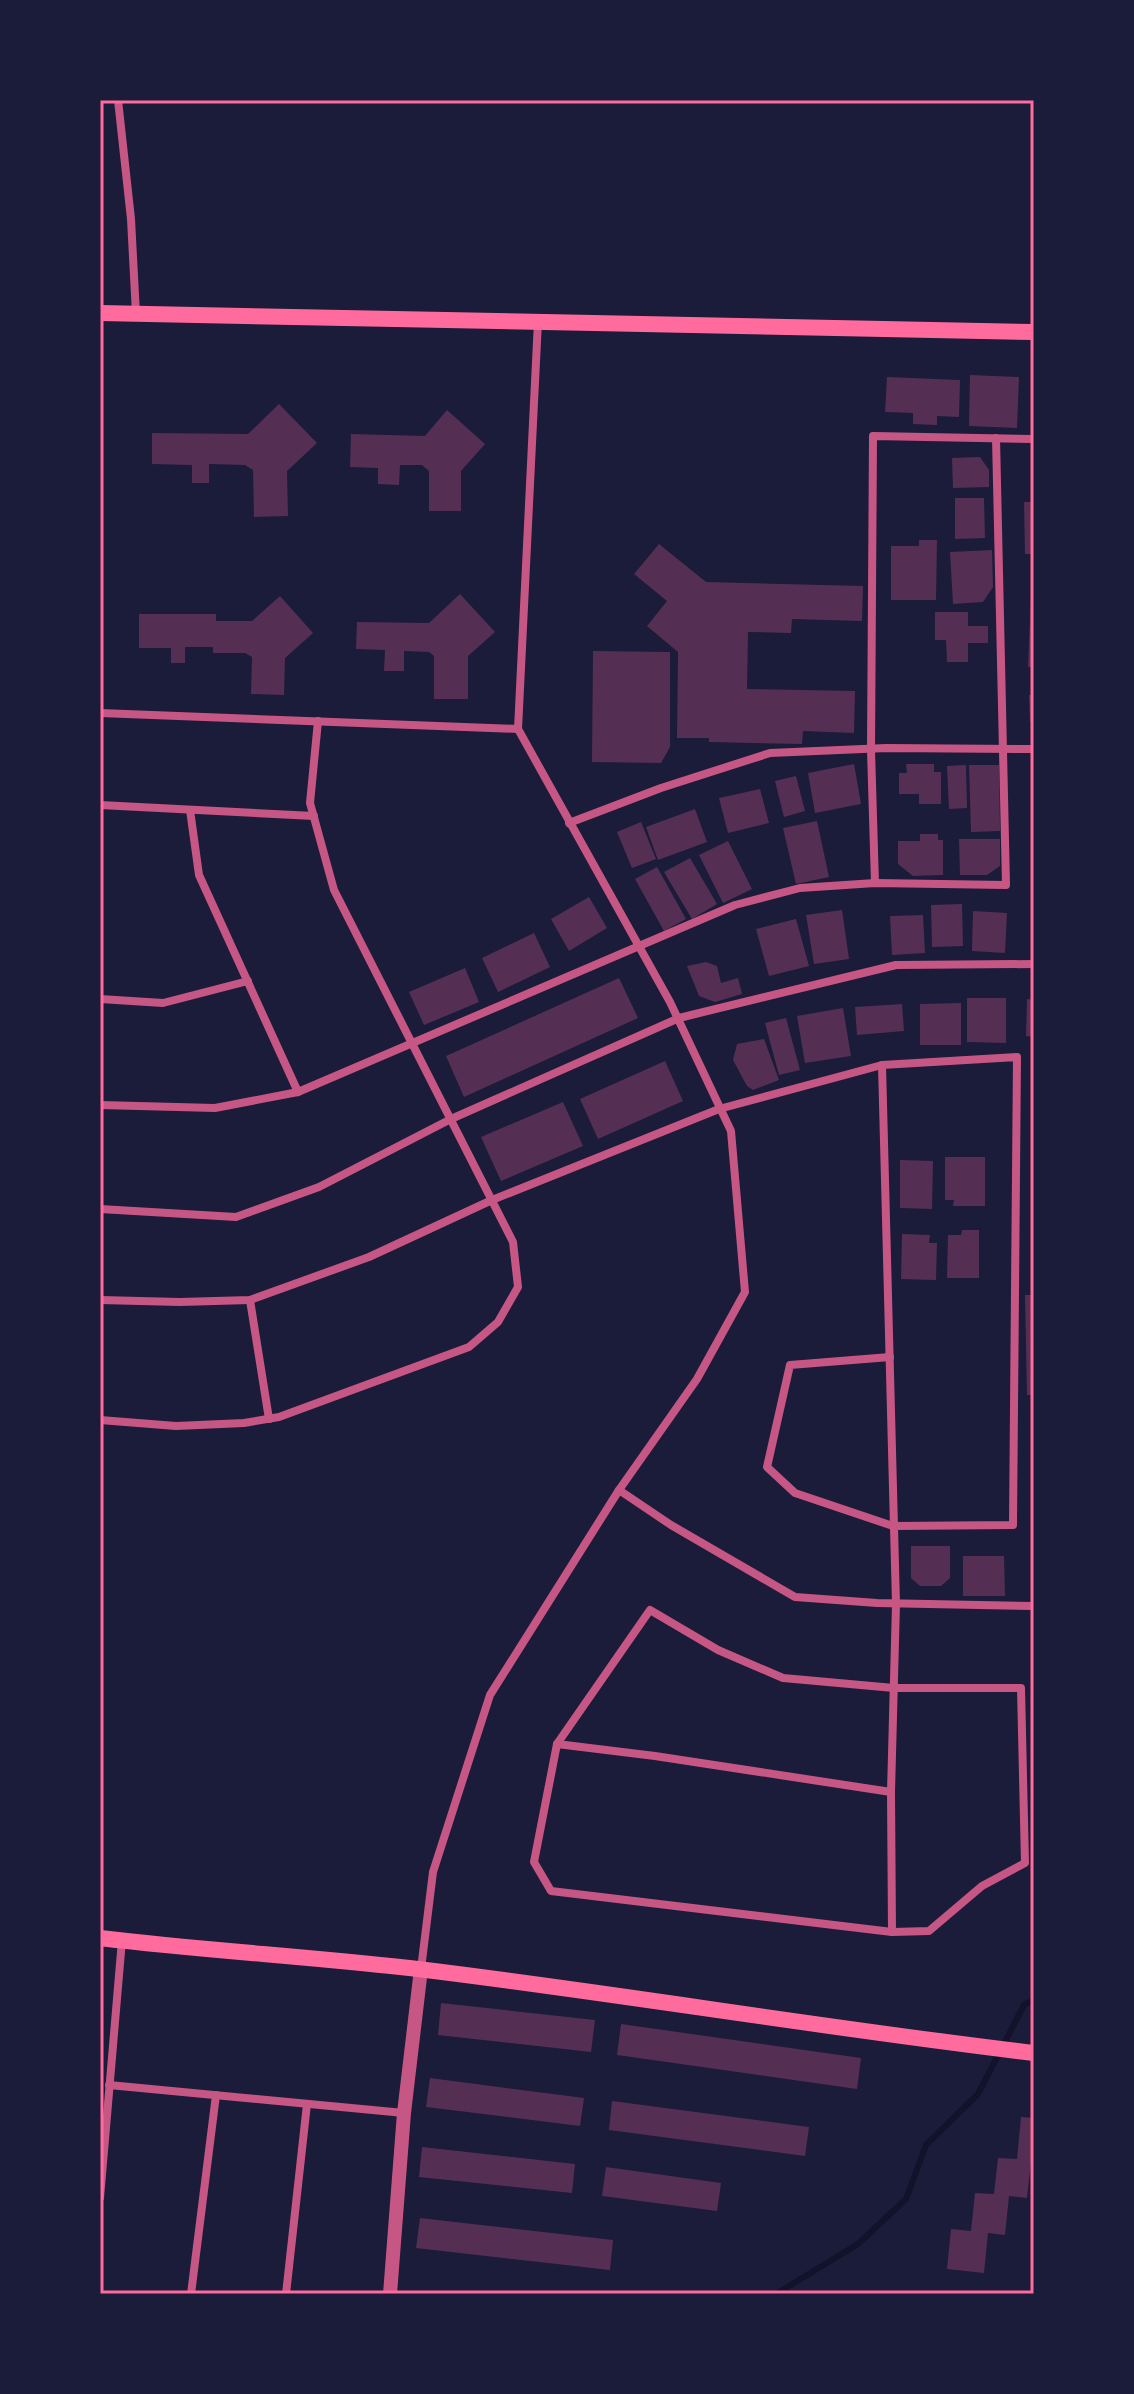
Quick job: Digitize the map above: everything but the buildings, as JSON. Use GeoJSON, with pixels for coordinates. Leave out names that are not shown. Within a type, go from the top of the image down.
{"type":"FeatureCollection","features":[{"type":"Feature","properties":{"kind":"main road"},"geometry":{"type":"LineString","coordinates":[[100,313],[1034,332]]}},
{"type":"Feature","properties":{"kind":"main road"},"geometry":{"type":"LineString","coordinates":[[100,1938],[421,1969],[1034,2053]]}},
{"type":"Feature","properties":{"kind":"street"},"geometry":{"type":"LineString","coordinates":[[118,100],[131,219],[136,314]]}},
{"type":"Feature","properties":{"kind":"street"},"geometry":{"type":"LineString","coordinates":[[390,2294],[404,2113],[433,1872],[490,1695],[619,1490],[697,1379],[745,1292],[731,1131],[679,1018],[518,729],[538,321]]}},
{"type":"Feature","properties":{"kind":"street"},"geometry":{"type":"LineString","coordinates":[[875,883],[871,750],[873,436],[1034,439]]}},
{"type":"Feature","properties":{"kind":"street"},"geometry":{"type":"LineString","coordinates":[[100,1105],[215,1108],[298,1092],[735,905],[800,888],[875,883],[1006,885],[996,438]]}},
{"type":"Feature","properties":{"kind":"street"},"geometry":{"type":"LineString","coordinates":[[100,713],[518,729]]}},
{"type":"Feature","properties":{"kind":"street"},"geometry":{"type":"LineString","coordinates":[[100,1420],[176,1426],[269,1419],[469,1347],[498,1322],[518,1287],[513,1242],[334,890],[310,803],[318,721]]}},
{"type":"Feature","properties":{"kind":"street"},"geometry":{"type":"LineString","coordinates":[[569,823],[661,788],[770,753],[1034,749]]}},
{"type":"Feature","properties":{"kind":"street"},"geometry":{"type":"LineString","coordinates":[[100,805],[314,816]]}},
{"type":"Feature","properties":{"kind":"street"},"geometry":{"type":"LineString","coordinates":[[190,810],[199,875],[298,1092]]}},
{"type":"Feature","properties":{"kind":"street"},"geometry":{"type":"LineString","coordinates":[[100,1209],[236,1217],[319,1187],[451,1119],[679,1018],[896,965],[1034,964]]}},
{"type":"Feature","properties":{"kind":"street"},"geometry":{"type":"LineString","coordinates":[[100,999],[163,1003],[248,981]]}},
{"type":"Feature","properties":{"kind":"street"},"geometry":{"type":"LineString","coordinates":[[100,1300],[250,1300],[369,1257],[492,1200],[719,1109],[882,1065],[1017,1057],[1013,1525],[893,1526],[795,1493],[767,1467],[790,1365],[890,1357]]}},
{"type":"Feature","properties":{"kind":"street"},"geometry":{"type":"LineString","coordinates":[[882,1065],[896,1604],[891,1792],[892,1932]]}},
{"type":"Feature","properties":{"kind":"street"},"geometry":{"type":"LineString","coordinates":[[250,1300],[269,1419]]}},
{"type":"Feature","properties":{"kind":"street"},"geometry":{"type":"LineString","coordinates":[[619,1490],[671,1525],[795,1597],[896,1604],[1034,1606]]}},
{"type":"Feature","properties":{"kind":"street"},"geometry":{"type":"LineString","coordinates":[[650,1610],[718,1650],[783,1678],[894,1688],[1021,1688],[1025,1863],[982,1886],[929,1931],[892,1932],[551,1891],[534,1862],[557,1744],[650,1610]]}},
{"type":"Feature","properties":{"kind":"street"},"geometry":{"type":"LineString","coordinates":[[557,1744],[891,1792]]}},
{"type":"Feature","properties":{"kind":"street"},"geometry":{"type":"LineString","coordinates":[[100,2198],[122,1940]]}},
{"type":"Feature","properties":{"kind":"street"},"geometry":{"type":"LineString","coordinates":[[109,2085],[404,2113]]}},
{"type":"Feature","properties":{"kind":"street"},"geometry":{"type":"LineString","coordinates":[[191,2294],[216,2095]]}},
{"type":"Feature","properties":{"kind":"street"},"geometry":{"type":"LineString","coordinates":[[286,2294],[307,2104]]}},
{"type":"Feature","properties":{"kind":"waterway"},"geometry":{"type":"LineString","coordinates":[[776,2294],[858,2244],[906,2199],[926,2145],[978,2094],[1024,2005],[1034,2000]]}}]}
